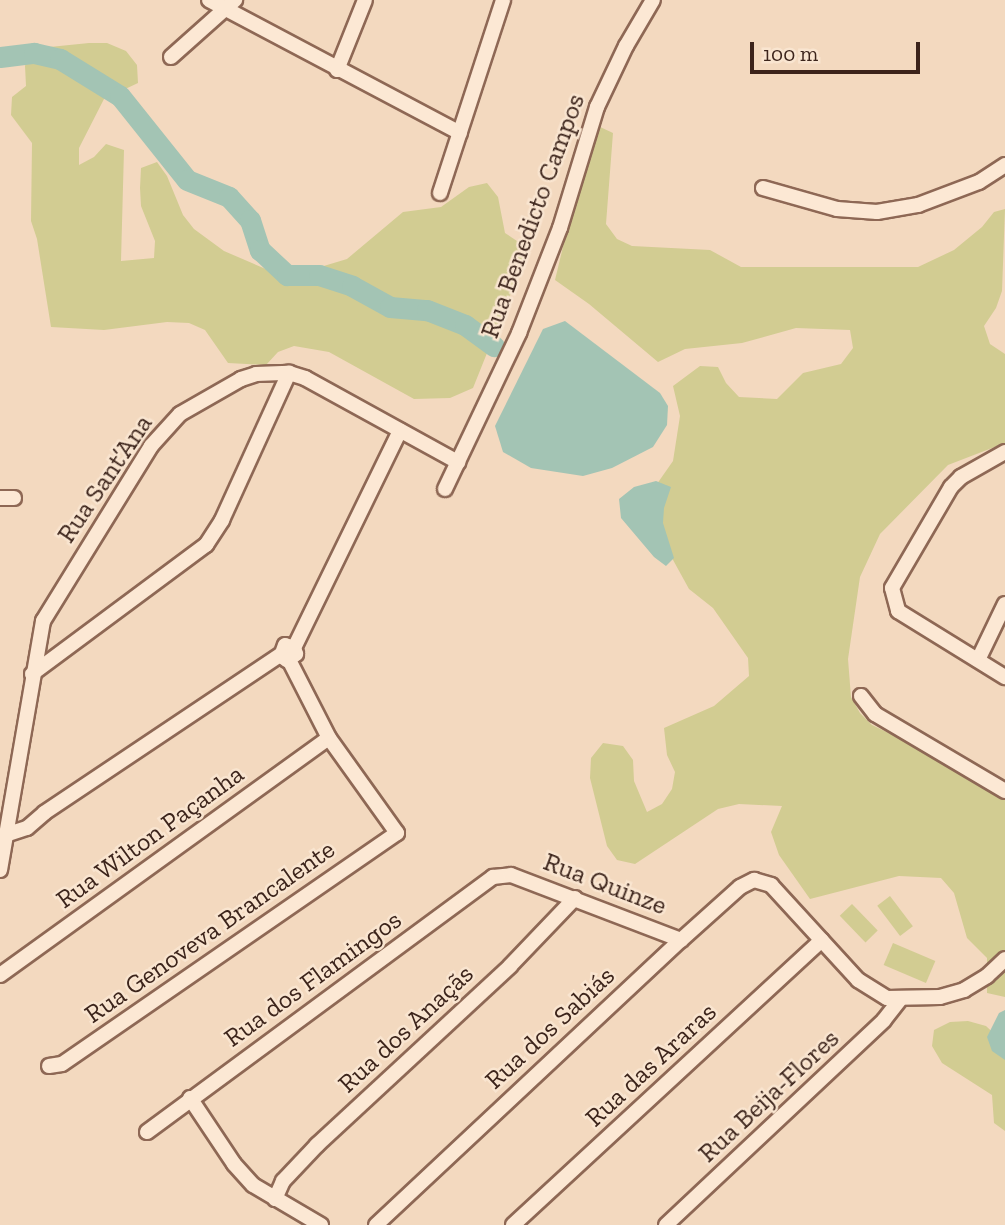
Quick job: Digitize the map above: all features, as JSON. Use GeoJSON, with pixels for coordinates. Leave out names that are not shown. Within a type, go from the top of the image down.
{"type":"FeatureCollection","features":[{"type":"Feature","properties":{"kind":"street"},"geometry":{"type":"LineString","coordinates":[[209,0],[230,4],[337,70],[460,133]]}},
{"type":"Feature","properties":{"kind":"street"},"geometry":{"type":"LineString","coordinates":[[337,70],[365,0]]}},
{"type":"Feature","properties":{"kind":"street"},"geometry":{"type":"LineString","coordinates":[[440,193],[503,0]]}},
{"type":"Feature","properties":{"kind":"street","name":"Rua Benedicto Campos"},"geometry":{"type":"LineString","coordinates":[[445,489],[519,333],[559,229],[597,107],[626,46],[653,0]]}},
{"type":"Feature","properties":{"kind":"street"},"geometry":{"type":"LineString","coordinates":[[170,57],[230,4]]}},
{"type":"Feature","properties":{"kind":"street"},"geometry":{"type":"LineString","coordinates":[[763,188],[837,209],[877,212],[918,205],[979,182],[1005,165]]}},
{"type":"Feature","properties":{"kind":"street","name":"Rua Sant’Ana"},"geometry":{"type":"LineString","coordinates":[[0,870],[43,621],[151,446],[180,414],[241,379],[272,372],[289,373],[305,378],[458,462]]}},
{"type":"Feature","properties":{"kind":"street"},"geometry":{"type":"LineString","coordinates":[[32,674],[206,545],[222,520],[289,373]]}},
{"type":"Feature","properties":{"kind":"street"},"geometry":{"type":"LineString","coordinates":[[8,834],[27,828],[44,813],[288,654],[400,431]]}},
{"type":"Feature","properties":{"kind":"street"},"geometry":{"type":"LineString","coordinates":[[1005,453],[961,477],[951,487],[896,577],[893,599],[898,611],[1005,677]]}},
{"type":"Feature","properties":{"kind":"street"},"geometry":{"type":"LineString","coordinates":[[978,660],[1005,604]]}},
{"type":"Feature","properties":{"kind":"street"},"geometry":{"type":"LineString","coordinates":[[288,654],[329,738]]}},
{"type":"Feature","properties":{"kind":"street"},"geometry":{"type":"LineString","coordinates":[[861,696],[875,714],[1005,791]]}},
{"type":"Feature","properties":{"kind":"street","name":"Rua Genoveva Brancalente"},"geometry":{"type":"LineString","coordinates":[[49,1066],[62,1064],[397,833],[329,738]]}},
{"type":"Feature","properties":{"kind":"street","name":"Rua Wilton Paçanha"},"geometry":{"type":"LineString","coordinates":[[0,975],[329,738]]}},
{"type":"Feature","properties":{"kind":"street"},"geometry":{"type":"LineString","coordinates":[[12,810],[44,813]]}},
{"type":"Feature","properties":{"kind":"street","name":"Rua Quinze"},"geometry":{"type":"LineString","coordinates":[[512,875],[681,940]]}},
{"type":"Feature","properties":{"kind":"street","name":"Rua dos Flamingos"},"geometry":{"type":"LineString","coordinates":[[147,1132],[494,877],[512,875]]}},
{"type":"Feature","properties":{"kind":"street","name":"Rua dos Sabiás"},"geometry":{"type":"LineString","coordinates":[[376,1225],[740,887],[754,880],[771,885],[822,940]]}},
{"type":"Feature","properties":{"kind":"street","name":"Rua dos Anaçãs"},"geometry":{"type":"LineString","coordinates":[[275,1199],[283,1181],[317,1145],[510,966],[575,898]]}},
{"type":"Feature","properties":{"kind":"street"},"geometry":{"type":"LineString","coordinates":[[822,940],[858,980],[894,998],[940,997],[964,990],[987,976],[1005,959]]}},
{"type":"Feature","properties":{"kind":"street","name":"Rua das Araras"},"geometry":{"type":"LineString","coordinates":[[513,1225],[822,940]]}},
{"type":"Feature","properties":{"kind":"street","name":"Rua Beija-Flores"},"geometry":{"type":"LineString","coordinates":[[666,1225],[884,1020],[894,998]]}},
{"type":"Feature","properties":{"kind":"street"},"geometry":{"type":"LineString","coordinates":[[190,1098],[234,1164],[253,1185],[321,1225]]}},
{"type":"Feature","properties":{"kind":"shaded area"},"geometry":{"type":"Polygon","coordinates":[[[107,43],[126,51],[137,65],[138,83],[104,99],[79,148],[79,165],[94,157],[106,144],[124,150],[121,261],[154,258],[155,241],[141,206],[140,188],[141,168],[157,162],[167,176],[183,215],[194,229],[224,251],[275,273],[297,274],[347,259],[403,212],[441,207],[469,187],[487,183],[498,197],[505,233],[520,243],[524,261],[473,388],[450,398],[414,399],[329,352],[294,346],[278,352],[266,365],[228,363],[205,330],[189,323],[167,322],[104,330],[51,327],[37,239],[31,221],[32,143],[11,115],[12,97],[26,86],[25,66],[30,49],[107,43]]]}},
{"type":"Feature","properties":{"kind":"shaded area"},"geometry":{"type":"Polygon","coordinates":[[[598,126],[613,133],[606,224],[617,239],[632,246],[710,250],[741,267],[918,267],[954,250],[982,227],[994,212],[1005,209],[1002,291],[996,308],[984,326],[990,344],[1005,354],[1005,443],[948,465],[880,534],[860,577],[848,659],[851,697],[860,713],[872,725],[1005,789],[1005,997],[987,993],[987,958],[967,938],[954,893],[941,878],[899,876],[810,899],[779,855],[771,832],[782,806],[739,804],[718,809],[635,864],[617,860],[607,846],[590,778],[591,758],[603,743],[623,746],[633,760],[634,781],[647,812],[662,804],[672,789],[675,772],[667,755],[664,728],[714,706],[749,676],[748,658],[713,608],[689,589],[656,529],[652,491],[673,461],[680,416],[673,386],[700,366],[718,367],[726,383],[739,397],[777,399],[803,373],[841,364],[853,348],[850,330],[796,328],[742,343],[685,349],[658,362],[589,304],[555,280],[580,176],[589,159],[590,141],[598,126]]]}},
{"type":"Feature","properties":{"kind":"shaded area"},"geometry":{"type":"Polygon","coordinates":[[[565,321],[660,393],[668,406],[667,425],[653,447],[612,468],[583,476],[531,468],[503,452],[495,426],[543,329],[565,321]]]}},
{"type":"Feature","properties":{"kind":"shaded area"},"geometry":{"type":"Polygon","coordinates":[[[656,481],[671,487],[664,508],[663,523],[674,558],[666,566],[654,557],[621,518],[619,499],[634,487],[656,481]]]}},
{"type":"Feature","properties":{"kind":"shaded area"},"geometry":{"type":"Polygon","coordinates":[[[890,896],[913,926],[900,936],[877,906],[890,896]]]}},
{"type":"Feature","properties":{"kind":"shaded area"},"geometry":{"type":"Polygon","coordinates":[[[852,904],[878,931],[865,942],[840,916],[852,904]]]}},
{"type":"Feature","properties":{"kind":"shaded area"},"geometry":{"type":"Polygon","coordinates":[[[893,943],[935,961],[926,983],[884,965],[893,943]]]}},
{"type":"Feature","properties":{"kind":"shaded area"},"geometry":{"type":"Polygon","coordinates":[[[1005,1010],[1005,1060],[992,1051],[987,1037],[999,1013],[1005,1010]]]}},
{"type":"Feature","properties":{"kind":"shaded area"},"geometry":{"type":"Polygon","coordinates":[[[968,1021],[986,1026],[1005,1044],[1005,1131],[994,1123],[992,1095],[942,1063],[932,1046],[934,1030],[950,1022],[968,1021]]]}},
{"type":"Feature","properties":{"kind":"waterway"},"geometry":{"type":"LineString","coordinates":[[0,57],[34,53],[60,59],[120,96],[187,180],[229,197],[250,220],[260,250],[287,275],[319,275],[352,286],[390,307],[427,310],[465,325],[494,346]]}}]}
